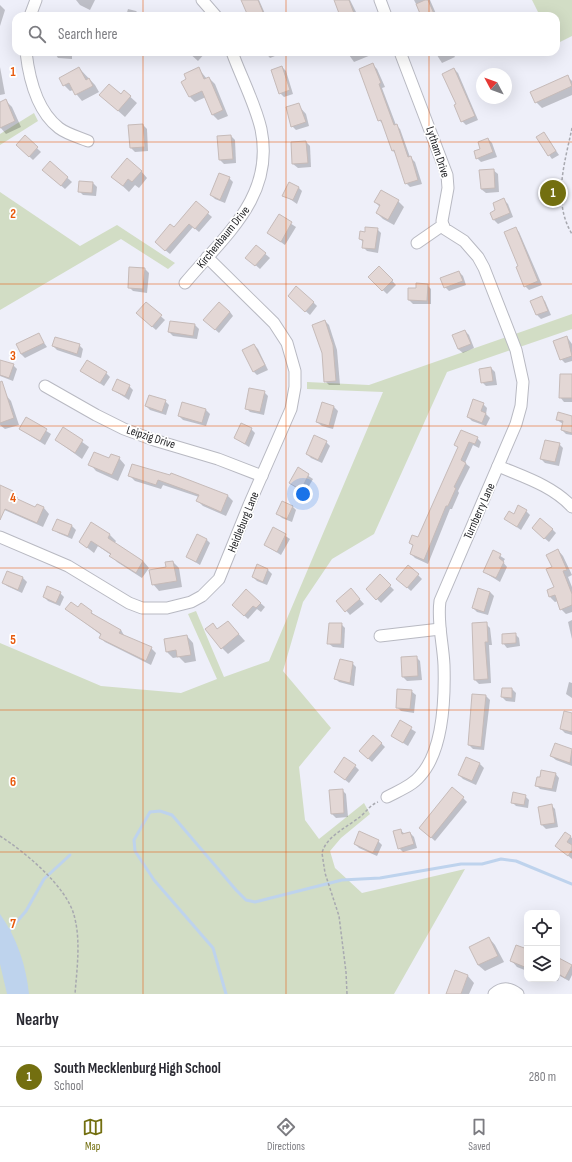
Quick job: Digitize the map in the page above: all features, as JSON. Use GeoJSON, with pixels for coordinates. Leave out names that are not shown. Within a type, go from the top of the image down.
{"type":"FeatureCollection","features":[{"type":"Feature","properties":{"kind":"street"},"geometry":{"type":"LineString","coordinates":[[32,12],[36,0]]}},
{"type":"Feature","properties":{"kind":"street"},"geometry":{"type":"LineString","coordinates":[[202,0],[212,12]]}},
{"type":"Feature","properties":{"kind":"street"},"geometry":{"type":"LineString","coordinates":[[380,0],[384,12]]}},
{"type":"Feature","properties":{"kind":"street"},"geometry":{"type":"LineString","coordinates":[[27,56],[32,83],[47,116],[59,128],[88,141]]}},
{"type":"Feature","properties":{"kind":"street","name":"Kirchenbaum Drive"},"geometry":{"type":"LineString","coordinates":[[185,283],[246,211],[254,197],[263,164],[261,130],[233,56]]}},
{"type":"Feature","properties":{"kind":"street","name":"Lytham Drive"},"geometry":{"type":"LineString","coordinates":[[402,56],[447,175],[448,188],[443,225]]}},
{"type":"Feature","properties":{"kind":"street"},"geometry":{"type":"LineString","coordinates":[[417,243],[443,225]]}},
{"type":"Feature","properties":{"kind":"street","name":"Turnberry Lane"},"geometry":{"type":"LineString","coordinates":[[387,797],[420,776],[435,751],[439,738],[444,689],[444,664],[439,608],[445,588],[516,424],[521,406],[523,382],[521,366],[481,262],[469,246],[445,229],[443,225]]}},
{"type":"Feature","properties":{"kind":"street","name":"Heidleburg Lane"},"geometry":{"type":"LineString","coordinates":[[0,537],[68,566],[135,606],[151,609],[184,605],[202,596],[219,579],[293,402],[295,387],[292,356],[284,336],[274,323],[207,257]]}},
{"type":"Feature","properties":{"kind":"street","name":"Leipzig Drive"},"geometry":{"type":"LineString","coordinates":[[45,386],[124,429],[154,440],[218,459],[262,476]]}},
{"type":"Feature","properties":{"kind":"street"},"geometry":{"type":"LineString","coordinates":[[498,466],[549,488],[561,496],[572,507]]}},
{"type":"Feature","properties":{"kind":"street"},"geometry":{"type":"LineString","coordinates":[[380,636],[440,629]]}},
{"type":"Feature","properties":{"kind":"street"},"geometry":{"type":"LineString","coordinates":[[494,994],[500,989],[506,988],[513,990],[518,994]]}},
{"type":"Feature","properties":{"kind":"path"},"geometry":{"type":"LineString","coordinates":[[572,128],[560,180],[563,205],[572,234]]}},
{"type":"Feature","properties":{"kind":"path"},"geometry":{"type":"LineString","coordinates":[[347,994],[346,972],[339,916],[322,856],[323,849],[331,839],[361,816],[372,805],[387,797]]}},
{"type":"Feature","properties":{"kind":"path"},"geometry":{"type":"LineString","coordinates":[[0,836],[21,850],[66,896],[74,915],[78,937],[75,994]]}},
{"type":"Feature","properties":{"kind":"green space"},"geometry":{"type":"Polygon","coordinates":[[[532,0],[572,0],[572,36],[560,42],[560,12],[538,12],[532,0]]]}},
{"type":"Feature","properties":{"kind":"green space"},"geometry":{"type":"Polygon","coordinates":[[[34,113],[38,121],[0,145],[0,134],[34,113]]]}},
{"type":"Feature","properties":{"kind":"green space"},"geometry":{"type":"Polygon","coordinates":[[[0,192],[80,246],[117,225],[175,263],[168,269],[121,239],[0,310],[0,192]]]}},
{"type":"Feature","properties":{"kind":"green space"},"geometry":{"type":"Polygon","coordinates":[[[572,314],[572,329],[447,372],[374,534],[332,559],[303,602],[283,671],[331,728],[299,767],[305,820],[319,839],[364,803],[370,814],[341,838],[330,851],[335,868],[362,893],[465,869],[394,994],[0,994],[0,643],[101,686],[181,693],[217,679],[188,614],[196,611],[224,677],[269,661],[383,392],[307,389],[307,382],[369,385],[572,314]]]}},
{"type":"Feature","properties":{"kind":"water"},"geometry":{"type":"Polygon","coordinates":[[[0,914],[20,952],[26,973],[29,994],[7,994],[0,964],[0,914]]]}},
{"type":"Feature","properties":{"kind":"building"},"geometry":{"type":"Polygon","coordinates":[[[241,0],[258,0],[263,12],[246,12],[241,0]]]}},
{"type":"Feature","properties":{"kind":"building"},"geometry":{"type":"Polygon","coordinates":[[[334,0],[349,0],[354,12],[338,12],[334,0]]]}},
{"type":"Feature","properties":{"kind":"building"},"geometry":{"type":"Polygon","coordinates":[[[428,0],[433,12],[419,12],[416,4],[428,0]]]}},
{"type":"Feature","properties":{"kind":"building"},"geometry":{"type":"Polygon","coordinates":[[[373,63],[394,125],[397,124],[408,157],[411,156],[418,180],[405,184],[394,150],[392,151],[381,120],[378,121],[359,69],[373,63]]]}},
{"type":"Feature","properties":{"kind":"building"},"geometry":{"type":"Polygon","coordinates":[[[282,66],[290,90],[279,94],[271,70],[282,66]]]}},
{"type":"Feature","properties":{"kind":"building"},"geometry":{"type":"Polygon","coordinates":[[[79,67],[86,80],[89,78],[93,86],[75,95],[69,83],[63,86],[59,78],[79,67]]]}},
{"type":"Feature","properties":{"kind":"building"},"geometry":{"type":"Polygon","coordinates":[[[199,67],[204,79],[209,77],[223,110],[212,115],[202,91],[189,97],[181,82],[186,79],[184,74],[199,67]]]}},
{"type":"Feature","properties":{"kind":"building"},"geometry":{"type":"Polygon","coordinates":[[[454,68],[475,116],[461,122],[454,105],[456,104],[442,74],[454,68]]]}},
{"type":"Feature","properties":{"kind":"building"},"geometry":{"type":"Polygon","coordinates":[[[568,75],[572,86],[535,103],[530,92],[568,75]]]}},
{"type":"Feature","properties":{"kind":"building"},"geometry":{"type":"Polygon","coordinates":[[[109,84],[121,94],[124,90],[131,96],[118,111],[99,95],[109,84]]]}},
{"type":"Feature","properties":{"kind":"building"},"geometry":{"type":"Polygon","coordinates":[[[6,99],[15,121],[0,128],[0,102],[6,99]]]}},
{"type":"Feature","properties":{"kind":"building"},"geometry":{"type":"Polygon","coordinates":[[[299,103],[306,122],[291,127],[286,107],[299,103]]]}},
{"type":"Feature","properties":{"kind":"building"},"geometry":{"type":"Polygon","coordinates":[[[143,124],[145,147],[130,148],[128,125],[143,124]]]}},
{"type":"Feature","properties":{"kind":"building"},"geometry":{"type":"Polygon","coordinates":[[[544,132],[556,151],[548,156],[536,137],[544,132]]]}},
{"type":"Feature","properties":{"kind":"building"},"geometry":{"type":"Polygon","coordinates":[[[25,135],[38,147],[29,157],[16,145],[25,135]]]}},
{"type":"Feature","properties":{"kind":"building"},"geometry":{"type":"Polygon","coordinates":[[[231,135],[233,159],[219,160],[217,136],[231,135]]]}},
{"type":"Feature","properties":{"kind":"building"},"geometry":{"type":"Polygon","coordinates":[[[488,138],[493,152],[476,159],[474,151],[480,149],[478,142],[488,138]]]}},
{"type":"Feature","properties":{"kind":"building"},"geometry":{"type":"Polygon","coordinates":[[[306,141],[308,163],[292,164],[291,142],[306,141]]]}},
{"type":"Feature","properties":{"kind":"building"},"geometry":{"type":"Polygon","coordinates":[[[127,158],[142,171],[132,182],[128,179],[123,186],[111,177],[127,158]]]}},
{"type":"Feature","properties":{"kind":"building"},"geometry":{"type":"Polygon","coordinates":[[[50,161],[68,177],[61,186],[42,170],[50,161]]]}},
{"type":"Feature","properties":{"kind":"building"},"geometry":{"type":"Polygon","coordinates":[[[494,169],[495,188],[481,189],[479,170],[494,169]]]}},
{"type":"Feature","properties":{"kind":"building"},"geometry":{"type":"Polygon","coordinates":[[[219,173],[230,177],[220,200],[210,195],[219,173]]]}},
{"type":"Feature","properties":{"kind":"building"},"geometry":{"type":"Polygon","coordinates":[[[79,181],[93,182],[92,193],[78,192],[79,181]]]}},
{"type":"Feature","properties":{"kind":"building"},"geometry":{"type":"Polygon","coordinates":[[[289,182],[299,187],[293,200],[282,196],[289,182]]]}},
{"type":"Feature","properties":{"kind":"building"},"geometry":{"type":"Polygon","coordinates":[[[381,190],[399,200],[388,220],[376,213],[380,205],[374,202],[381,190]]]}},
{"type":"Feature","properties":{"kind":"building"},"geometry":{"type":"Polygon","coordinates":[[[504,198],[510,213],[493,220],[490,213],[495,210],[493,203],[504,198]]]}},
{"type":"Feature","properties":{"kind":"building"},"geometry":{"type":"Polygon","coordinates":[[[196,201],[209,212],[195,229],[189,224],[165,251],[155,242],[170,224],[174,227],[196,201]]]}},
{"type":"Feature","properties":{"kind":"building"},"geometry":{"type":"Polygon","coordinates":[[[279,214],[292,222],[281,242],[267,233],[279,214]]]}},
{"type":"Feature","properties":{"kind":"building"},"geometry":{"type":"Polygon","coordinates":[[[365,227],[378,228],[375,249],[362,248],[363,240],[359,239],[360,231],[365,232],[365,227]]]}},
{"type":"Feature","properties":{"kind":"building"},"geometry":{"type":"Polygon","coordinates":[[[516,227],[538,281],[524,287],[516,267],[518,266],[504,232],[516,227]]]}},
{"type":"Feature","properties":{"kind":"building"},"geometry":{"type":"Polygon","coordinates":[[[256,245],[266,253],[255,266],[245,258],[256,245]]]}},
{"type":"Feature","properties":{"kind":"building"},"geometry":{"type":"Polygon","coordinates":[[[379,266],[393,280],[382,291],[368,277],[379,266]]]}},
{"type":"Feature","properties":{"kind":"building"},"geometry":{"type":"Polygon","coordinates":[[[129,267],[145,268],[143,289],[128,288],[129,267]]]}},
{"type":"Feature","properties":{"kind":"building"},"geometry":{"type":"Polygon","coordinates":[[[459,271],[463,281],[444,288],[440,278],[459,271]]]}},
{"type":"Feature","properties":{"kind":"building"},"geometry":{"type":"Polygon","coordinates":[[[416,283],[428,284],[427,301],[408,300],[408,288],[416,288],[416,283]]]}},
{"type":"Feature","properties":{"kind":"building"},"geometry":{"type":"Polygon","coordinates":[[[296,286],[314,302],[305,312],[288,296],[296,286]]]}},
{"type":"Feature","properties":{"kind":"building"},"geometry":{"type":"Polygon","coordinates":[[[542,296],[548,311],[536,315],[530,301],[542,296]]]}},
{"type":"Feature","properties":{"kind":"building"},"geometry":{"type":"Polygon","coordinates":[[[146,302],[162,315],[152,327],[136,313],[146,302]]]}},
{"type":"Feature","properties":{"kind":"building"},"geometry":{"type":"Polygon","coordinates":[[[219,302],[230,312],[215,330],[203,320],[219,302]]]}},
{"type":"Feature","properties":{"kind":"building"},"geometry":{"type":"Polygon","coordinates":[[[325,320],[333,345],[336,381],[324,382],[322,353],[312,325],[325,320]]]}},
{"type":"Feature","properties":{"kind":"building"},"geometry":{"type":"Polygon","coordinates":[[[170,321],[195,324],[193,336],[168,332],[170,321]]]}},
{"type":"Feature","properties":{"kind":"building"},"geometry":{"type":"Polygon","coordinates":[[[465,330],[471,344],[458,349],[452,335],[465,330]]]}},
{"type":"Feature","properties":{"kind":"building"},"geometry":{"type":"Polygon","coordinates":[[[39,333],[44,343],[21,354],[16,344],[39,333]]]}},
{"type":"Feature","properties":{"kind":"building"},"geometry":{"type":"Polygon","coordinates":[[[567,336],[572,356],[560,360],[553,341],[567,336]]]}},
{"type":"Feature","properties":{"kind":"building"},"geometry":{"type":"Polygon","coordinates":[[[55,337],[80,344],[77,354],[52,346],[55,337]]]}},
{"type":"Feature","properties":{"kind":"building"},"geometry":{"type":"Polygon","coordinates":[[[254,344],[265,365],[253,372],[242,350],[254,344]]]}},
{"type":"Feature","properties":{"kind":"building"},"geometry":{"type":"Polygon","coordinates":[[[0,360],[14,364],[9,378],[0,375],[0,360]]]}},
{"type":"Feature","properties":{"kind":"building"},"geometry":{"type":"Polygon","coordinates":[[[87,360],[107,372],[100,383],[80,371],[87,360]]]}},
{"type":"Feature","properties":{"kind":"building"},"geometry":{"type":"Polygon","coordinates":[[[491,367],[493,381],[481,383],[479,369],[491,367]]]}},
{"type":"Feature","properties":{"kind":"building"},"geometry":{"type":"Polygon","coordinates":[[[560,374],[572,374],[572,398],[559,398],[560,374]]]}},
{"type":"Feature","properties":{"kind":"building"},"geometry":{"type":"Polygon","coordinates":[[[117,379],[130,385],[125,396],[112,390],[117,379]]]}},
{"type":"Feature","properties":{"kind":"building"},"geometry":{"type":"Polygon","coordinates":[[[2,381],[14,418],[0,423],[0,382],[2,381]]]}},
{"type":"Feature","properties":{"kind":"building"},"geometry":{"type":"Polygon","coordinates":[[[249,388],[265,391],[260,412],[245,409],[249,388]]]}},
{"type":"Feature","properties":{"kind":"building"},"geometry":{"type":"Polygon","coordinates":[[[149,395],[166,400],[162,412],[145,406],[149,395]]]}},
{"type":"Feature","properties":{"kind":"building"},"geometry":{"type":"Polygon","coordinates":[[[473,399],[484,403],[481,411],[486,413],[482,423],[467,417],[473,399]]]}},
{"type":"Feature","properties":{"kind":"building"},"geometry":{"type":"Polygon","coordinates":[[[182,402],[206,409],[202,423],[178,416],[182,402]]]}},
{"type":"Feature","properties":{"kind":"building"},"geometry":{"type":"Polygon","coordinates":[[[322,402],[334,406],[329,426],[316,422],[322,402]]]}},
{"type":"Feature","properties":{"kind":"building"},"geometry":{"type":"Polygon","coordinates":[[[558,412],[572,416],[572,433],[561,430],[563,421],[556,420],[558,412]]]}},
{"type":"Feature","properties":{"kind":"building"},"geometry":{"type":"Polygon","coordinates":[[[26,417],[47,429],[40,441],[19,429],[26,417]]]}},
{"type":"Feature","properties":{"kind":"building"},"geometry":{"type":"Polygon","coordinates":[[[241,423],[252,428],[245,444],[234,438],[241,423]]]}},
{"type":"Feature","properties":{"kind":"building"},"geometry":{"type":"Polygon","coordinates":[[[63,427],[83,440],[75,453],[55,440],[63,427]]]}},
{"type":"Feature","properties":{"kind":"building"},"geometry":{"type":"Polygon","coordinates":[[[461,430],[478,437],[475,444],[469,442],[461,460],[466,463],[454,487],[456,488],[448,506],[446,506],[424,560],[410,554],[413,545],[409,543],[412,535],[418,537],[458,447],[454,445],[461,430]]]}},
{"type":"Feature","properties":{"kind":"building"},"geometry":{"type":"Polygon","coordinates":[[[314,435],[327,441],[318,460],[306,454],[314,435]]]}},
{"type":"Feature","properties":{"kind":"building"},"geometry":{"type":"Polygon","coordinates":[[[545,440],[560,443],[555,462],[540,459],[545,440]]]}},
{"type":"Feature","properties":{"kind":"building"},"geometry":{"type":"Polygon","coordinates":[[[94,452],[109,458],[111,454],[120,457],[112,475],[88,465],[94,452]]]}},
{"type":"Feature","properties":{"kind":"building"},"geometry":{"type":"Polygon","coordinates":[[[132,464],[170,475],[171,473],[228,495],[221,512],[196,501],[199,495],[158,480],[156,485],[128,476],[132,464]]]}},
{"type":"Feature","properties":{"kind":"building"},"geometry":{"type":"Polygon","coordinates":[[[298,467],[309,474],[301,490],[289,483],[298,467]]]}},
{"type":"Feature","properties":{"kind":"building"},"geometry":{"type":"Polygon","coordinates":[[[0,485],[13,491],[11,496],[35,507],[37,504],[44,507],[37,523],[5,509],[0,520],[0,485]]]}},
{"type":"Feature","properties":{"kind":"building"},"geometry":{"type":"Polygon","coordinates":[[[282,501],[293,506],[287,519],[276,514],[282,501]]]}},
{"type":"Feature","properties":{"kind":"building"},"geometry":{"type":"Polygon","coordinates":[[[518,505],[527,510],[517,527],[504,519],[509,511],[514,514],[518,505]]]}},
{"type":"Feature","properties":{"kind":"building"},"geometry":{"type":"Polygon","coordinates":[[[540,518],[553,529],[544,539],[532,528],[540,518]]]}},
{"type":"Feature","properties":{"kind":"building"},"geometry":{"type":"Polygon","coordinates":[[[57,519],[72,525],[68,536],[52,530],[57,519]]]}},
{"type":"Feature","properties":{"kind":"building"},"geometry":{"type":"Polygon","coordinates":[[[91,522],[110,534],[108,538],[143,561],[136,573],[109,556],[111,554],[91,541],[87,548],[79,542],[91,522]]]}},
{"type":"Feature","properties":{"kind":"building"},"geometry":{"type":"Polygon","coordinates":[[[273,527],[286,534],[277,552],[264,545],[273,527]]]}},
{"type":"Feature","properties":{"kind":"building"},"geometry":{"type":"Polygon","coordinates":[[[197,534],[207,539],[196,562],[186,557],[197,534]]]}},
{"type":"Feature","properties":{"kind":"building"},"geometry":{"type":"Polygon","coordinates":[[[558,549],[567,570],[563,571],[572,594],[572,605],[560,610],[555,595],[549,597],[547,590],[554,587],[546,569],[552,567],[546,555],[558,549]]]}},
{"type":"Feature","properties":{"kind":"building"},"geometry":{"type":"Polygon","coordinates":[[[493,550],[501,554],[499,558],[504,562],[496,578],[483,572],[493,550]]]}},
{"type":"Feature","properties":{"kind":"building"},"geometry":{"type":"Polygon","coordinates":[[[173,561],[177,581],[152,585],[149,570],[166,567],[165,562],[173,561]]]}},
{"type":"Feature","properties":{"kind":"building"},"geometry":{"type":"Polygon","coordinates":[[[257,564],[268,569],[263,582],[252,577],[257,564]]]}},
{"type":"Feature","properties":{"kind":"building"},"geometry":{"type":"Polygon","coordinates":[[[408,565],[419,574],[407,588],[396,579],[408,565]]]}},
{"type":"Feature","properties":{"kind":"building"},"geometry":{"type":"Polygon","coordinates":[[[7,571],[23,577],[18,590],[2,583],[7,571]]]}},
{"type":"Feature","properties":{"kind":"building"},"geometry":{"type":"Polygon","coordinates":[[[380,574],[391,585],[376,600],[366,589],[380,574]]]}},
{"type":"Feature","properties":{"kind":"building"},"geometry":{"type":"Polygon","coordinates":[[[47,586],[61,592],[56,603],[43,597],[47,586]]]}},
{"type":"Feature","properties":{"kind":"building"},"geometry":{"type":"Polygon","coordinates":[[[351,588],[360,599],[345,612],[336,601],[351,588]]]}},
{"type":"Feature","properties":{"kind":"building"},"geometry":{"type":"Polygon","coordinates":[[[478,588],[490,592],[484,612],[472,608],[478,588]]]}},
{"type":"Feature","properties":{"kind":"building"},"geometry":{"type":"Polygon","coordinates":[[[246,589],[261,603],[256,608],[253,606],[244,616],[232,605],[246,589]]]}},
{"type":"Feature","properties":{"kind":"building"},"geometry":{"type":"Polygon","coordinates":[[[71,602],[78,607],[81,603],[92,611],[91,613],[121,630],[119,633],[152,647],[146,661],[99,638],[101,634],[65,609],[71,602]]]}},
{"type":"Feature","properties":{"kind":"building"},"geometry":{"type":"Polygon","coordinates":[[[228,621],[239,634],[221,649],[205,629],[213,623],[217,629],[228,621]]]}},
{"type":"Feature","properties":{"kind":"building"},"geometry":{"type":"Polygon","coordinates":[[[487,622],[488,642],[485,642],[488,679],[474,680],[472,623],[487,622]]]}},
{"type":"Feature","properties":{"kind":"building"},"geometry":{"type":"Polygon","coordinates":[[[329,623],[342,623],[341,644],[327,644],[329,623]]]}},
{"type":"Feature","properties":{"kind":"building"},"geometry":{"type":"Polygon","coordinates":[[[516,633],[516,643],[502,644],[502,634],[516,633]]]}},
{"type":"Feature","properties":{"kind":"building"},"geometry":{"type":"Polygon","coordinates":[[[187,635],[191,655],[177,657],[176,650],[166,652],[164,639],[187,635]]]}},
{"type":"Feature","properties":{"kind":"building"},"geometry":{"type":"Polygon","coordinates":[[[417,656],[418,676],[402,677],[401,657],[417,656]]]}},
{"type":"Feature","properties":{"kind":"building"},"geometry":{"type":"Polygon","coordinates":[[[340,659],[353,662],[350,683],[334,679],[340,659]]]}},
{"type":"Feature","properties":{"kind":"building"},"geometry":{"type":"Polygon","coordinates":[[[502,688],[512,688],[512,698],[501,697],[502,688]]]}},
{"type":"Feature","properties":{"kind":"building"},"geometry":{"type":"Polygon","coordinates":[[[397,689],[412,690],[410,709],[396,708],[397,689]]]}},
{"type":"Feature","properties":{"kind":"building"},"geometry":{"type":"Polygon","coordinates":[[[472,694],[486,695],[481,747],[468,745],[472,694]]]}},
{"type":"Feature","properties":{"kind":"building"},"geometry":{"type":"Polygon","coordinates":[[[564,711],[572,713],[572,732],[560,729],[564,711]]]}},
{"type":"Feature","properties":{"kind":"building"},"geometry":{"type":"Polygon","coordinates":[[[400,720],[412,727],[403,743],[391,736],[400,720]]]}},
{"type":"Feature","properties":{"kind":"building"},"geometry":{"type":"Polygon","coordinates":[[[373,735],[382,743],[368,759],[359,751],[373,735]]]}},
{"type":"Feature","properties":{"kind":"building"},"geometry":{"type":"Polygon","coordinates":[[[555,743],[572,749],[570,763],[550,756],[555,743]]]}},
{"type":"Feature","properties":{"kind":"building"},"geometry":{"type":"Polygon","coordinates":[[[344,757],[356,765],[345,780],[334,772],[344,757]]]}},
{"type":"Feature","properties":{"kind":"building"},"geometry":{"type":"Polygon","coordinates":[[[466,757],[480,763],[472,781],[458,775],[466,757]]]}},
{"type":"Feature","properties":{"kind":"building"},"geometry":{"type":"Polygon","coordinates":[[[541,770],[556,773],[552,789],[535,786],[537,777],[540,777],[541,770]]]}},
{"type":"Feature","properties":{"kind":"building"},"geometry":{"type":"Polygon","coordinates":[[[452,787],[464,797],[431,838],[419,828],[452,787]]]}},
{"type":"Feature","properties":{"kind":"building"},"geometry":{"type":"Polygon","coordinates":[[[343,789],[344,813],[331,814],[329,790],[343,789]]]}},
{"type":"Feature","properties":{"kind":"building"},"geometry":{"type":"Polygon","coordinates":[[[513,792],[526,795],[524,805],[511,803],[513,792]]]}},
{"type":"Feature","properties":{"kind":"building"},"geometry":{"type":"Polygon","coordinates":[[[552,804],[555,823],[541,825],[538,807],[552,804]]]}},
{"type":"Feature","properties":{"kind":"building"},"geometry":{"type":"Polygon","coordinates":[[[401,829],[402,834],[410,832],[414,844],[398,849],[393,831],[401,829]]]}},
{"type":"Feature","properties":{"kind":"building"},"geometry":{"type":"Polygon","coordinates":[[[359,831],[379,840],[373,853],[354,844],[359,831]]]}},
{"type":"Feature","properties":{"kind":"building"},"geometry":{"type":"Polygon","coordinates":[[[565,832],[571,836],[567,842],[572,845],[572,850],[568,856],[555,846],[565,832]]]}},
{"type":"Feature","properties":{"kind":"building"},"geometry":{"type":"Polygon","coordinates":[[[489,937],[498,956],[478,965],[469,947],[489,937]]]}},
{"type":"Feature","properties":{"kind":"building"},"geometry":{"type":"Polygon","coordinates":[[[516,945],[524,948],[524,967],[510,961],[516,945]]]}},
{"type":"Feature","properties":{"kind":"building"},"geometry":{"type":"Polygon","coordinates":[[[560,959],[572,965],[565,978],[560,975],[560,959]]]}},
{"type":"Feature","properties":{"kind":"building"},"geometry":{"type":"Polygon","coordinates":[[[455,970],[468,975],[461,994],[446,994],[455,970]]]}},
{"type":"Feature","properties":{"kind":"waterway"},"geometry":{"type":"LineString","coordinates":[[226,994],[213,948],[154,880],[135,851],[134,840],[150,812],[160,811],[172,815],[236,890],[246,900],[255,902],[342,880],[380,878],[461,864],[482,864],[501,859],[516,861],[572,884]]}},
{"type":"Feature","properties":{"kind":"waterway"},"geometry":{"type":"LineString","coordinates":[[8,932],[26,911],[44,879],[70,855]]}},
{"type":"Feature","properties":{"kind":"place","name":"South Mecklenburg High School"},"geometry":{"type":"Point","coordinates":[553,193]}}]}
